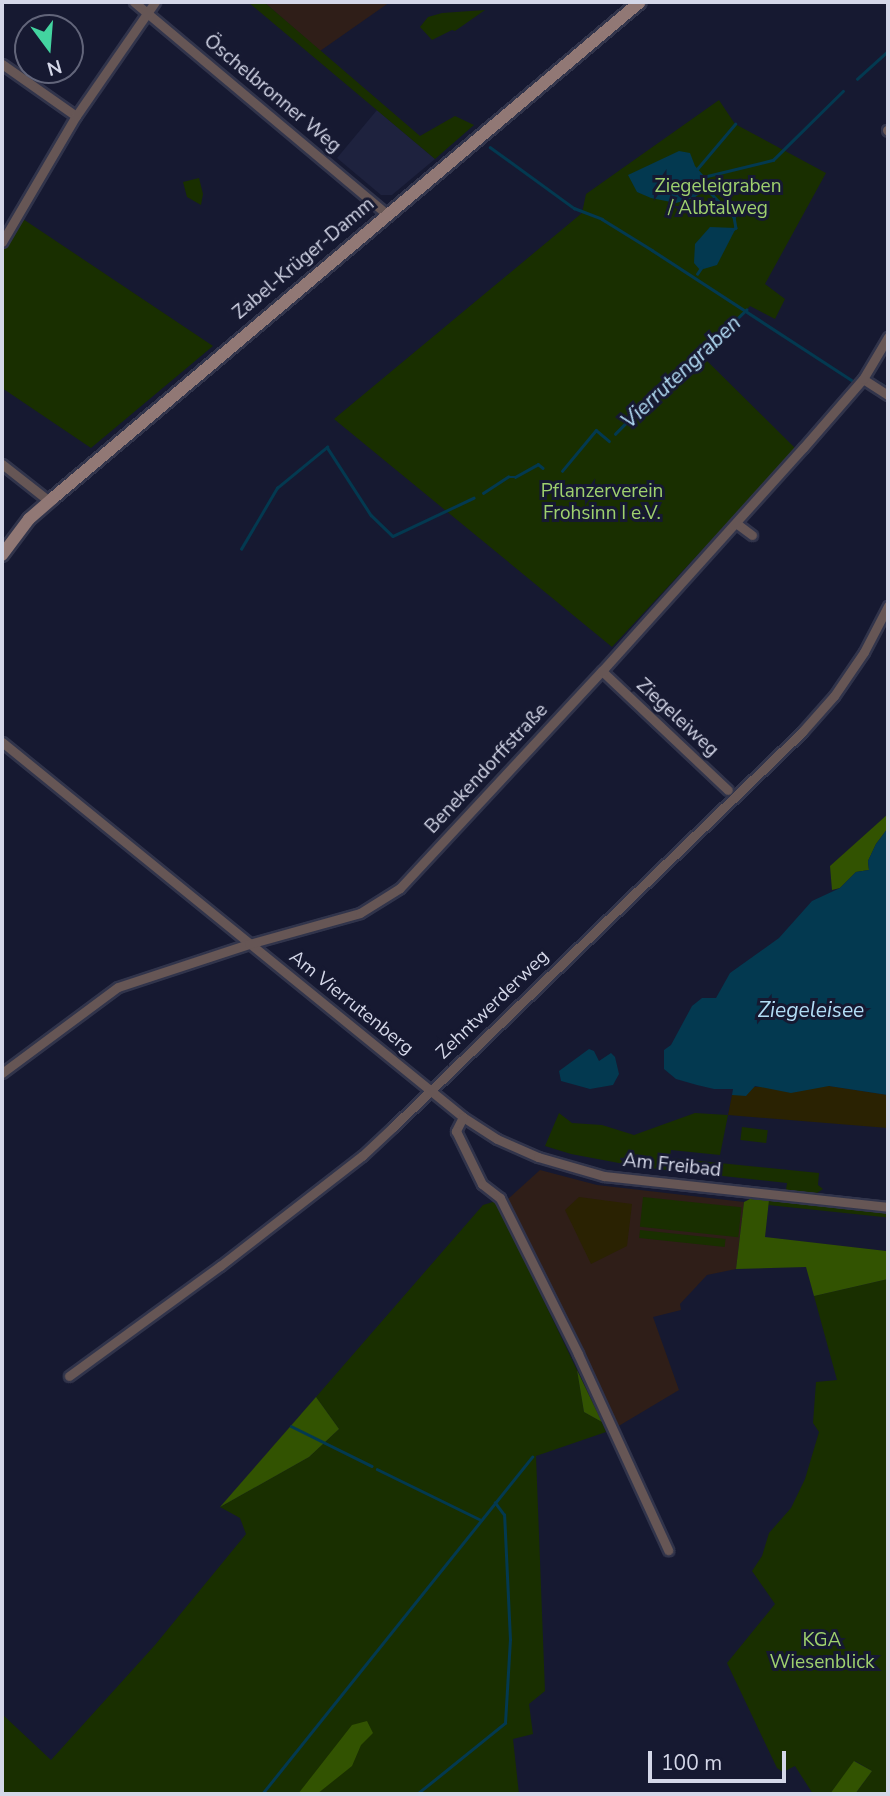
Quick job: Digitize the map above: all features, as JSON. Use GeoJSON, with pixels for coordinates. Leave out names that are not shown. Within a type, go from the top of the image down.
{"type":"FeatureCollection","features":[{"type":"Feature","properties":{"kind":"street","name":"Öschelbronner Weg"},"geometry":{"type":"LineString","coordinates":[[134,2],[387,214]]}},
{"type":"Feature","properties":{"kind":"street"},"geometry":{"type":"LineString","coordinates":[[2,242],[76,116],[155,2]]}},
{"type":"Feature","properties":{"kind":"street","name":"Zabel-Krüger-Damm"},"geometry":{"type":"LineString","coordinates":[[2,555],[29,519],[49,501],[640,2]]}},
{"type":"Feature","properties":{"kind":"street"},"geometry":{"type":"LineString","coordinates":[[2,64],[76,116]]}},
{"type":"Feature","properties":{"kind":"street","name":"Benekendorffstraße"},"geometry":{"type":"LineString","coordinates":[[2,1073],[118,987],[249,944],[360,914],[400,888],[736,523],[863,379],[888,337]]}},
{"type":"Feature","properties":{"kind":"street"},"geometry":{"type":"LineString","coordinates":[[863,379],[888,395]]}},
{"type":"Feature","properties":{"kind":"street"},"geometry":{"type":"LineString","coordinates":[[2,464],[49,501]]}},
{"type":"Feature","properties":{"kind":"street"},"geometry":{"type":"LineString","coordinates":[[736,523],[752,535]]}},
{"type":"Feature","properties":{"kind":"street","name":"Zehntwerderweg"},"geometry":{"type":"LineString","coordinates":[[69,1376],[362,1156],[802,732],[834,696],[863,652],[888,606]]}},
{"type":"Feature","properties":{"kind":"street","name":"Ziegeleiweg"},"geometry":{"type":"LineString","coordinates":[[602,671],[728,790]]}},
{"type":"Feature","properties":{"kind":"street","name":"Am Vierrutenberg"},"geometry":{"type":"LineString","coordinates":[[2,742],[463,1116]]}},
{"type":"Feature","properties":{"kind":"street"},"geometry":{"type":"LineString","coordinates":[[463,1116],[456,1131],[482,1184],[500,1198],[578,1354],[668,1550]]}},
{"type":"Feature","properties":{"kind":"street","name":"Am Freibad"},"geometry":{"type":"LineString","coordinates":[[463,1116],[497,1139],[528,1153],[604,1176],[888,1207]]}},
{"type":"Feature","properties":{"kind":"shaded area"},"geometry":{"type":"Polygon","coordinates":[[[264,2],[390,2],[320,51],[264,2]]]}},
{"type":"Feature","properties":{"kind":"shaded area"},"geometry":{"type":"Polygon","coordinates":[[[377,110],[435,159],[392,195],[381,195],[337,158],[377,110]]]}},
{"type":"Feature","properties":{"kind":"shaded area"},"geometry":{"type":"Polygon","coordinates":[[[540,1170],[597,1185],[744,1202],[736,1269],[707,1275],[680,1304],[681,1310],[653,1317],[679,1390],[617,1427],[508,1199],[540,1170]]]}},
{"type":"Feature","properties":{"kind":"green space"},"geometry":{"type":"Polygon","coordinates":[[[248,2],[264,2],[420,136],[455,116],[474,125],[435,159],[248,2]]]}},
{"type":"Feature","properties":{"kind":"green space"},"geometry":{"type":"Polygon","coordinates":[[[485,10],[455,31],[432,40],[420,27],[428,17],[442,13],[485,10]]]}},
{"type":"Feature","properties":{"kind":"green space","name":"Pflanzerverein Frohsinn I e.V."},"geometry":{"type":"Polygon","coordinates":[[[719,100],[735,124],[826,173],[765,284],[785,299],[775,319],[750,306],[703,357],[796,449],[612,647],[334,419],[582,213],[586,194],[719,100]]]}},
{"type":"Feature","properties":{"kind":"green space"},"geometry":{"type":"Polygon","coordinates":[[[199,178],[203,194],[201,205],[187,197],[183,182],[199,178]]]}},
{"type":"Feature","properties":{"kind":"green space"},"geometry":{"type":"Polygon","coordinates":[[[20,217],[213,346],[91,448],[2,388],[2,252],[20,217]]]}},
{"type":"Feature","properties":{"kind":"green space"},"geometry":{"type":"Polygon","coordinates":[[[888,814],[888,828],[868,861],[869,870],[856,872],[840,888],[832,890],[830,866],[888,814]]]}},
{"type":"Feature","properties":{"kind":"green space"},"geometry":{"type":"Polygon","coordinates":[[[559,1113],[572,1123],[602,1125],[634,1135],[695,1113],[728,1115],[720,1155],[671,1150],[670,1158],[819,1173],[818,1185],[823,1189],[817,1193],[786,1190],[787,1183],[640,1167],[571,1154],[545,1146],[559,1113]]]}},
{"type":"Feature","properties":{"kind":"green space"},"geometry":{"type":"Polygon","coordinates":[[[742,1127],[768,1130],[766,1143],[740,1140],[742,1127]]]}},
{"type":"Feature","properties":{"kind":"green space"},"geometry":{"type":"Polygon","coordinates":[[[643,1197],[741,1207],[738,1237],[640,1227],[643,1197]]]}},
{"type":"Feature","properties":{"kind":"green space"},"geometry":{"type":"Polygon","coordinates":[[[750,1199],[769,1200],[765,1237],[886,1251],[888,1233],[888,1279],[814,1296],[806,1267],[736,1269],[744,1202],[750,1199]]]}},
{"type":"Feature","properties":{"kind":"green space"},"geometry":{"type":"Polygon","coordinates":[[[769,1200],[888,1213],[888,1218],[768,1205],[769,1200]]]}},
{"type":"Feature","properties":{"kind":"green space"},"geometry":{"type":"Polygon","coordinates":[[[496,1201],[577,1370],[584,1412],[602,1422],[606,1432],[536,1456],[545,1691],[529,1704],[533,1734],[513,1739],[519,1794],[2,1794],[2,1714],[51,1760],[155,1645],[246,1534],[240,1518],[220,1507],[309,1457],[339,1429],[316,1397],[483,1205],[496,1201]]]}},
{"type":"Feature","properties":{"kind":"green space"},"geometry":{"type":"Polygon","coordinates":[[[640,1230],[726,1239],[725,1247],[639,1238],[640,1230]]]}},
{"type":"Feature","properties":{"kind":"green space","name":"KGA Wiesenblick"},"geometry":{"type":"Polygon","coordinates":[[[888,1279],[888,1794],[855,1794],[872,1771],[855,1761],[830,1794],[813,1794],[795,1766],[783,1772],[777,1768],[727,1663],[775,1604],[752,1571],[762,1556],[769,1533],[791,1508],[805,1479],[819,1432],[813,1423],[816,1382],[837,1380],[814,1296],[888,1279]]]}},
{"type":"Feature","properties":{"kind":"green space"},"geometry":{"type":"Polygon","coordinates":[[[577,1370],[602,1422],[584,1412],[577,1370]]]}},
{"type":"Feature","properties":{"kind":"green space"},"geometry":{"type":"Polygon","coordinates":[[[316,1397],[339,1429],[309,1457],[220,1507],[316,1397]]]}},
{"type":"Feature","properties":{"kind":"green space"},"geometry":{"type":"Polygon","coordinates":[[[367,1721],[373,1733],[361,1745],[352,1766],[317,1794],[298,1794],[352,1725],[367,1721]]]}},
{"type":"Feature","properties":{"kind":"green space"},"geometry":{"type":"Polygon","coordinates":[[[854,1761],[872,1771],[855,1794],[830,1794],[854,1761]]]}},
{"type":"Feature","properties":{"kind":"sand"},"geometry":{"type":"Polygon","coordinates":[[[829,1086],[888,1095],[888,1128],[728,1115],[732,1095],[746,1095],[754,1087],[829,1086]]]}},
{"type":"Feature","properties":{"kind":"sand"},"geometry":{"type":"Polygon","coordinates":[[[579,1197],[632,1204],[627,1246],[591,1264],[565,1210],[579,1197]]]}},
{"type":"Feature","properties":{"kind":"water"},"geometry":{"type":"Polygon","coordinates":[[[679,151],[690,153],[695,166],[704,176],[706,189],[694,198],[676,203],[637,192],[628,175],[679,151]]]}},
{"type":"Feature","properties":{"kind":"water"},"geometry":{"type":"Polygon","coordinates":[[[710,227],[736,228],[717,265],[700,270],[694,263],[695,244],[710,227]]]}},
{"type":"Feature","properties":{"kind":"water","name":"Ziegeleisee"},"geometry":{"type":"Polygon","coordinates":[[[888,828],[888,1095],[829,1086],[791,1093],[755,1086],[746,1096],[732,1095],[733,1089],[714,1089],[676,1079],[664,1069],[664,1050],[671,1045],[692,1006],[702,998],[716,998],[730,973],[779,938],[812,901],[840,888],[856,872],[869,870],[868,861],[888,828]]]}},
{"type":"Feature","properties":{"kind":"water"},"geometry":{"type":"Polygon","coordinates":[[[589,1049],[594,1051],[599,1061],[611,1053],[615,1057],[619,1074],[613,1085],[590,1089],[561,1081],[559,1071],[589,1049]]]}},
{"type":"Feature","properties":{"kind":"waterway"},"geometry":{"type":"LineString","coordinates":[[857,79],[888,51]]}},
{"type":"Feature","properties":{"kind":"waterway"},"geometry":{"type":"LineString","coordinates":[[703,177],[773,160],[843,91]]}},
{"type":"Feature","properties":{"kind":"waterway"},"geometry":{"type":"LineString","coordinates":[[697,169],[735,124]]}},
{"type":"Feature","properties":{"kind":"waterway"},"geometry":{"type":"LineString","coordinates":[[490,147],[574,208],[602,219],[652,250],[853,381]]}},
{"type":"Feature","properties":{"kind":"waterway"},"geometry":{"type":"LineString","coordinates":[[705,187],[734,217],[736,228],[733,230]]}},
{"type":"Feature","properties":{"kind":"waterway"},"geometry":{"type":"LineString","coordinates":[[697,274],[701,268]]}},
{"type":"Feature","properties":{"kind":"waterway","name":"Vierrutengraben"},"geometry":{"type":"LineString","coordinates":[[615,434],[690,358],[693,361],[746,310]]}},
{"type":"Feature","properties":{"kind":"waterway"},"geometry":{"type":"LineString","coordinates":[[880,383],[888,388]]}},
{"type":"Feature","properties":{"kind":"waterway","name":"Vierrutengraben"},"geometry":{"type":"LineString","coordinates":[[562,471],[596,430],[609,441]]}},
{"type":"Feature","properties":{"kind":"waterway","name":"Vierrutengraben"},"geometry":{"type":"LineString","coordinates":[[241,549],[277,488],[327,447],[371,515],[393,536],[473,498]]}},
{"type":"Feature","properties":{"kind":"waterway","name":"Vierrutengraben"},"geometry":{"type":"LineString","coordinates":[[483,493],[508,477],[515,477],[538,464],[543,468]]}},
{"type":"Feature","properties":{"kind":"waterway"},"geometry":{"type":"LineString","coordinates":[[291,1426],[372,1466]]}},
{"type":"Feature","properties":{"kind":"waterway"},"geometry":{"type":"LineString","coordinates":[[262,1794],[532,1457]]}},
{"type":"Feature","properties":{"kind":"waterway"},"geometry":{"type":"LineString","coordinates":[[377,1469],[481,1520]]}},
{"type":"Feature","properties":{"kind":"waterway"},"geometry":{"type":"LineString","coordinates":[[417,1794],[505,1723],[510,1640],[504,1515],[495,1503]]}},
{"type":"Feature","properties":{"kind":"park label","name":"Ziegeleigraben / Albtalweg"},"geometry":{"type":"Point","coordinates":[718,198]}}]}
